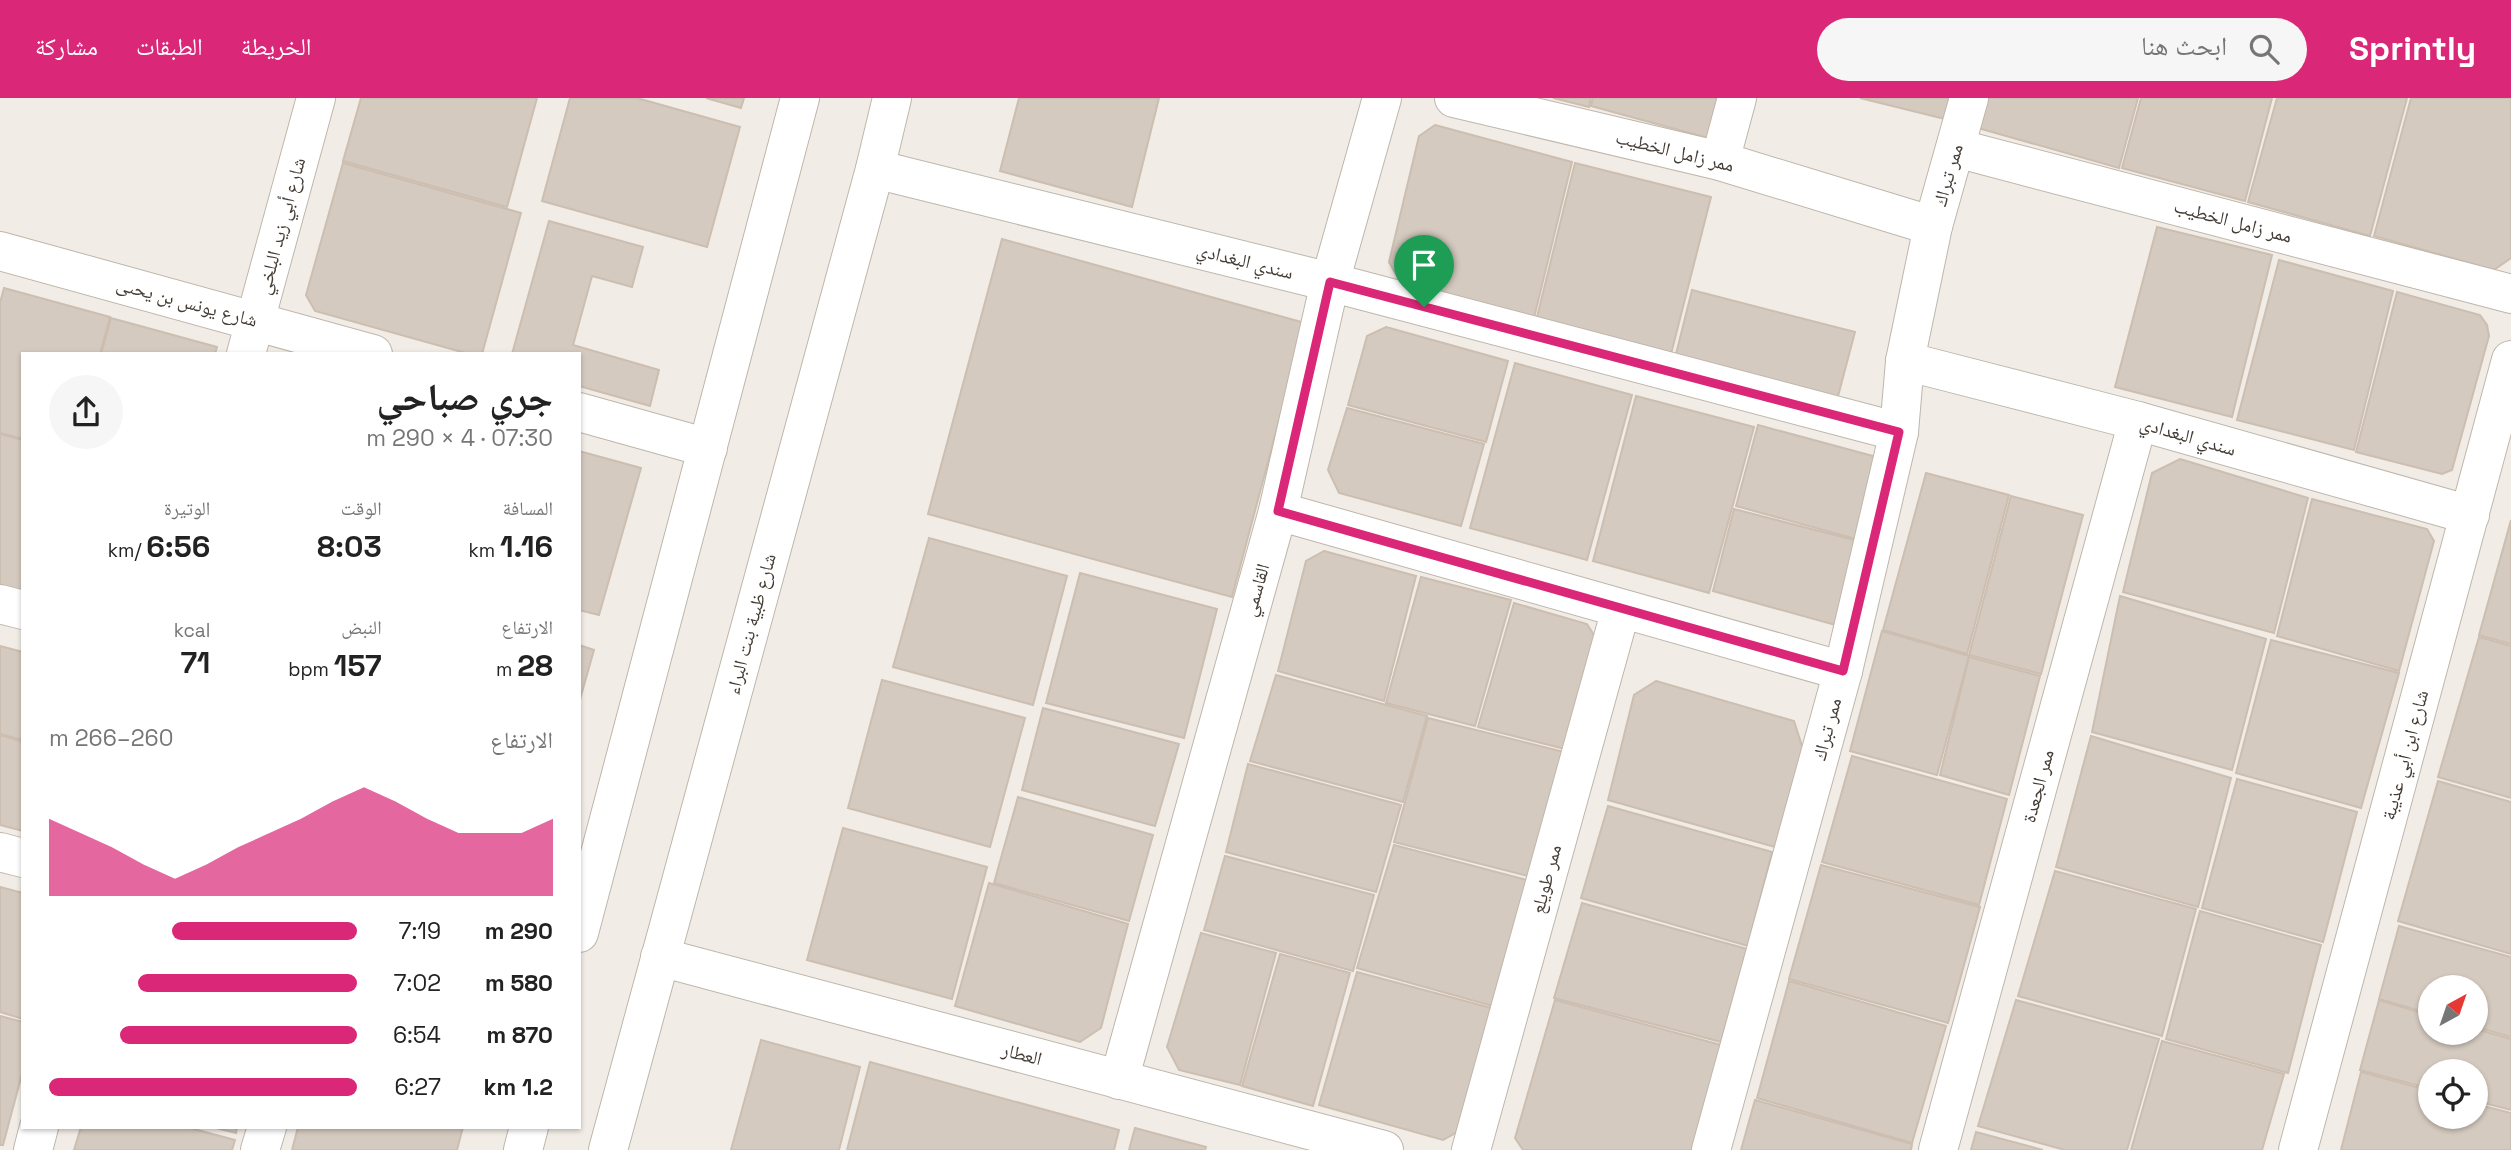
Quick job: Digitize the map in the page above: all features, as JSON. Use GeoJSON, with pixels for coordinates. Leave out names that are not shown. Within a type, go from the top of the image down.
{"type":"FeatureCollection","features":[{"type":"Feature","properties":{"kind":"street","name":"شارع أبي زيد البلخي"},"geometry":{"type":"LineString","coordinates":[[251,337],[316,98]]}},
{"type":"Feature","properties":{"kind":"street"},"geometry":{"type":"LineString","coordinates":[[581,918],[594,824],[708,448],[800,98]]}},
{"type":"Feature","properties":{"kind":"street","name":"شارع ظبية بنت البراء"},"geometry":{"type":"LineString","coordinates":[[608,1150],[892,98]]}},
{"type":"Feature","properties":{"kind":"street","name":"القاسمي"},"geometry":{"type":"LineString","coordinates":[[1119,1080],[1278,511],[1330,282],[1382,98]]}},
{"type":"Feature","properties":{"kind":"street","name":"ممر زامل الخطيب"},"geometry":{"type":"LineString","coordinates":[[1454,98],[1720,161],[1933,226]]}},
{"type":"Feature","properties":{"kind":"street"},"geometry":{"type":"LineString","coordinates":[[1720,161],[1737,98]]}},
{"type":"Feature","properties":{"kind":"street","name":"ممر تبراك"},"geometry":{"type":"LineString","coordinates":[[1711,1150],[1843,671],[1899,432],[1905,361],[1933,226],[1969,98]]}},
{"type":"Feature","properties":{"kind":"street","name":"ممر زامل الخطيب"},"geometry":{"type":"LineString","coordinates":[[1955,148],[2511,294]]}},
{"type":"Feature","properties":{"kind":"street","name":"سندي البغدادي"},"geometry":{"type":"LineString","coordinates":[[875,169],[1330,282],[1899,432]]}},
{"type":"Feature","properties":{"kind":"street","name":"شارع يونس بن يحىى"},"geometry":{"type":"LineString","coordinates":[[0,251],[251,337],[359,352]]}},
{"type":"Feature","properties":{"kind":"street","name":"شارع ابن أبي عذيبة"},"geometry":{"type":"LineString","coordinates":[[2298,1150],[2511,360]]}},
{"type":"Feature","properties":{"kind":"street","name":"سندي البغدادي"},"geometry":{"type":"LineString","coordinates":[[1905,361],[2138,421],[2470,515]]}},
{"type":"Feature","properties":{"kind":"street"},"geometry":{"type":"LineString","coordinates":[[581,413],[708,448]]}},
{"type":"Feature","properties":{"kind":"street","name":"ممر الجعدة"},"geometry":{"type":"LineString","coordinates":[[1938,1150],[2138,421]]}},
{"type":"Feature","properties":{"kind":"street"},"geometry":{"type":"LineString","coordinates":[[1278,511],[1843,671]]}},
{"type":"Feature","properties":{"kind":"street"},"geometry":{"type":"LineString","coordinates":[[0,604],[21,609]]}},
{"type":"Feature","properties":{"kind":"street","name":"ممر طويلع"},"geometry":{"type":"LineString","coordinates":[[1471,1150],[1621,609]]}},
{"type":"Feature","properties":{"kind":"street"},"geometry":{"type":"LineString","coordinates":[[0,852],[21,858]]}},
{"type":"Feature","properties":{"kind":"street","name":"العطار"},"geometry":{"type":"LineString","coordinates":[[660,957],[1384,1150]]}},
{"type":"Feature","properties":{"kind":"street"},"geometry":{"type":"LineString","coordinates":[[33,1150],[38,1129]]}},
{"type":"Feature","properties":{"kind":"street"},"geometry":{"type":"LineString","coordinates":[[260,1150],[266,1129]]}},
{"type":"Feature","properties":{"kind":"street"},"geometry":{"type":"LineString","coordinates":[[523,1150],[528,1129]]}},
{"type":"Feature","properties":{"kind":"building"},"geometry":{"type":"Polygon","coordinates":[[[361,98],[537,98],[507,207],[343,161],[361,98]]]}},
{"type":"Feature","properties":{"kind":"building"},"geometry":{"type":"Polygon","coordinates":[[[570,98],[637,98],[740,127],[707,247],[542,201],[570,98]]]}},
{"type":"Feature","properties":{"kind":"building"},"geometry":{"type":"Polygon","coordinates":[[[706,98],[744,98],[741,108],[706,98]]]}},
{"type":"Feature","properties":{"kind":"building"},"geometry":{"type":"Polygon","coordinates":[[[1019,98],[1159,98],[1132,207],[1000,171],[1019,98]]]}},
{"type":"Feature","properties":{"kind":"building"},"geometry":{"type":"Polygon","coordinates":[[[1553,98],[1591,98],[1589,107],[1553,98]]]}},
{"type":"Feature","properties":{"kind":"building"},"geometry":{"type":"Polygon","coordinates":[[[1593,98],[1718,98],[1708,138],[1591,106],[1593,98]]]}},
{"type":"Feature","properties":{"kind":"building"},"geometry":{"type":"Polygon","coordinates":[[[1860,98],[1955,98],[1949,120],[1860,98]]]}},
{"type":"Feature","properties":{"kind":"building"},"geometry":{"type":"Polygon","coordinates":[[[1987,98],[2138,98],[2119,168],[1978,128],[1987,98]]]}},
{"type":"Feature","properties":{"kind":"building"},"geometry":{"type":"Polygon","coordinates":[[[2141,98],[2272,98],[2245,201],[2122,168],[2141,98]]]}},
{"type":"Feature","properties":{"kind":"building"},"geometry":{"type":"Polygon","coordinates":[[[2277,98],[2407,98],[2370,236],[2248,202],[2277,98]]]}},
{"type":"Feature","properties":{"kind":"building"},"geometry":{"type":"Polygon","coordinates":[[[2411,98],[2511,98],[2511,258],[2494,270],[2374,236],[2411,98]]]}},
{"type":"Feature","properties":{"kind":"building"},"geometry":{"type":"Polygon","coordinates":[[[1435,125],[1572,162],[1533,322],[1403,287],[1389,262],[1419,136],[1435,125]]]}},
{"type":"Feature","properties":{"kind":"building"},"geometry":{"type":"Polygon","coordinates":[[[343,163],[521,213],[483,352],[462,352],[315,311],[306,295],[343,163]]]}},
{"type":"Feature","properties":{"kind":"building"},"geometry":{"type":"Polygon","coordinates":[[[1575,163],[1711,197],[1670,358],[1536,321],[1575,163]]]}},
{"type":"Feature","properties":{"kind":"building"},"geometry":{"type":"Polygon","coordinates":[[[549,221],[643,247],[632,287],[592,276],[573,345],[659,370],[650,406],[581,387],[581,352],[513,352],[549,221]]]}},
{"type":"Feature","properties":{"kind":"building"},"geometry":{"type":"Polygon","coordinates":[[[2157,227],[2272,255],[2232,417],[2115,387],[2157,227]]]}},
{"type":"Feature","properties":{"kind":"building"},"geometry":{"type":"Polygon","coordinates":[[[1002,239],[1305,323],[1232,597],[928,514],[1002,239]]]}},
{"type":"Feature","properties":{"kind":"building"},"geometry":{"type":"Polygon","coordinates":[[[2279,260],[2393,291],[2354,450],[2237,420],[2279,260]]]}},
{"type":"Feature","properties":{"kind":"building"},"geometry":{"type":"Polygon","coordinates":[[[4,288],[110,317],[101,352],[21,352],[21,438],[0,433],[0,303],[4,288]]]}},
{"type":"Feature","properties":{"kind":"building"},"geometry":{"type":"Polygon","coordinates":[[[1692,290],[1855,332],[1837,400],[1675,358],[1692,290]]]}},
{"type":"Feature","properties":{"kind":"building"},"geometry":{"type":"Polygon","coordinates":[[[2397,292],[2480,315],[2487,325],[2489,336],[2452,470],[2442,474],[2356,452],[2397,292]]]}},
{"type":"Feature","properties":{"kind":"building"},"geometry":{"type":"Polygon","coordinates":[[[111,318],[217,347],[216,352],[102,352],[111,318]]]}},
{"type":"Feature","properties":{"kind":"building"},"geometry":{"type":"Polygon","coordinates":[[[1386,327],[1508,361],[1486,442],[1348,405],[1367,336],[1386,327]]]}},
{"type":"Feature","properties":{"kind":"building"},"geometry":{"type":"Polygon","coordinates":[[[1515,363],[1632,395],[1587,560],[1470,528],[1515,363]]]}},
{"type":"Feature","properties":{"kind":"building"},"geometry":{"type":"Polygon","coordinates":[[[1636,396],[1754,427],[1709,593],[1593,561],[1636,396]]]}},
{"type":"Feature","properties":{"kind":"building"},"geometry":{"type":"Polygon","coordinates":[[[1347,408],[1484,444],[1461,526],[1339,493],[1328,470],[1347,408]]]}},
{"type":"Feature","properties":{"kind":"building"},"geometry":{"type":"Polygon","coordinates":[[[1758,425],[1884,459],[1863,541],[1736,506],[1758,425]]]}},
{"type":"Feature","properties":{"kind":"building"},"geometry":{"type":"Polygon","coordinates":[[[0,434],[21,439],[21,590],[0,585],[0,434]]]}},
{"type":"Feature","properties":{"kind":"building"},"geometry":{"type":"Polygon","coordinates":[[[581,452],[641,468],[599,615],[581,610],[581,452]]]}},
{"type":"Feature","properties":{"kind":"building"},"geometry":{"type":"Polygon","coordinates":[[[2180,459],[2308,498],[2274,633],[2123,592],[2152,473],[2180,459]]]}},
{"type":"Feature","properties":{"kind":"building"},"geometry":{"type":"Polygon","coordinates":[[[1926,473],[2009,495],[1967,654],[1883,630],[1926,473]]]}},
{"type":"Feature","properties":{"kind":"building"},"geometry":{"type":"Polygon","coordinates":[[[2011,496],[2083,515],[2041,674],[1969,655],[2011,496]]]}},
{"type":"Feature","properties":{"kind":"building"},"geometry":{"type":"Polygon","coordinates":[[[2312,499],[2427,529],[2434,541],[2399,671],[2277,636],[2312,499]]]}},
{"type":"Feature","properties":{"kind":"building"},"geometry":{"type":"Polygon","coordinates":[[[1734,509],[1862,542],[1839,626],[1713,591],[1734,509]]]}},
{"type":"Feature","properties":{"kind":"building"},"geometry":{"type":"Polygon","coordinates":[[[2511,520],[2511,644],[2479,635],[2511,520]]]}},
{"type":"Feature","properties":{"kind":"building"},"geometry":{"type":"Polygon","coordinates":[[[929,538],[1067,576],[1033,705],[893,667],[929,538]]]}},
{"type":"Feature","properties":{"kind":"building"},"geometry":{"type":"Polygon","coordinates":[[[1324,551],[1416,576],[1384,701],[1278,671],[1306,561],[1324,551]]]}},
{"type":"Feature","properties":{"kind":"building"},"geometry":{"type":"Polygon","coordinates":[[[1080,573],[1217,609],[1184,738],[1046,703],[1080,573]]]}},
{"type":"Feature","properties":{"kind":"building"},"geometry":{"type":"Polygon","coordinates":[[[1421,577],[1511,600],[1475,726],[1386,703],[1421,577]]]}},
{"type":"Feature","properties":{"kind":"building"},"geometry":{"type":"Polygon","coordinates":[[[2120,596],[2266,639],[2232,770],[2092,732],[2120,596]]]}},
{"type":"Feature","properties":{"kind":"building"},"geometry":{"type":"Polygon","coordinates":[[[1514,603],[1587,624],[1594,635],[1595,654],[1565,749],[1478,727],[1514,603]]]}},
{"type":"Feature","properties":{"kind":"building"},"geometry":{"type":"Polygon","coordinates":[[[1882,631],[1969,656],[1937,775],[1850,751],[1882,631]]]}},
{"type":"Feature","properties":{"kind":"building"},"geometry":{"type":"Polygon","coordinates":[[[2479,637],[2511,646],[2511,798],[2438,777],[2479,637]]]}},
{"type":"Feature","properties":{"kind":"building"},"geometry":{"type":"Polygon","coordinates":[[[2271,640],[2399,673],[2361,808],[2236,773],[2271,640]]]}},
{"type":"Feature","properties":{"kind":"building"},"geometry":{"type":"Polygon","coordinates":[[[0,646],[21,651],[21,739],[0,734],[0,646]]]}},
{"type":"Feature","properties":{"kind":"building"},"geometry":{"type":"Polygon","coordinates":[[[581,646],[594,650],[581,696],[581,646]]]}},
{"type":"Feature","properties":{"kind":"building"},"geometry":{"type":"Polygon","coordinates":[[[1969,657],[2040,676],[2009,795],[1940,775],[1969,657]]]}},
{"type":"Feature","properties":{"kind":"building"},"geometry":{"type":"Polygon","coordinates":[[[1276,675],[1427,716],[1403,802],[1250,761],[1276,675]]]}},
{"type":"Feature","properties":{"kind":"building"},"geometry":{"type":"Polygon","coordinates":[[[882,680],[1025,718],[990,847],[848,808],[882,680]]]}},
{"type":"Feature","properties":{"kind":"building"},"geometry":{"type":"Polygon","coordinates":[[[1656,681],[1794,721],[1803,749],[1775,847],[1608,800],[1634,695],[1656,681]]]}},
{"type":"Feature","properties":{"kind":"building"},"geometry":{"type":"Polygon","coordinates":[[[1043,708],[1179,744],[1155,826],[1022,790],[1043,708]]]}},
{"type":"Feature","properties":{"kind":"building"},"geometry":{"type":"Polygon","coordinates":[[[1428,718],[1564,752],[1532,877],[1394,842],[1428,718]]]}},
{"type":"Feature","properties":{"kind":"building"},"geometry":{"type":"Polygon","coordinates":[[[0,735],[21,741],[21,830],[0,825],[0,735]]]}},
{"type":"Feature","properties":{"kind":"building"},"geometry":{"type":"Polygon","coordinates":[[[2091,736],[2231,778],[2198,907],[2056,867],[2091,736]]]}},
{"type":"Feature","properties":{"kind":"building"},"geometry":{"type":"Polygon","coordinates":[[[1852,756],[2007,799],[1979,905],[1822,862],[1852,756]]]}},
{"type":"Feature","properties":{"kind":"building"},"geometry":{"type":"Polygon","coordinates":[[[1248,764],[1401,805],[1376,892],[1226,852],[1248,764]]]}},
{"type":"Feature","properties":{"kind":"building"},"geometry":{"type":"Polygon","coordinates":[[[2237,779],[2357,812],[2323,942],[2202,908],[2237,779]]]}},
{"type":"Feature","properties":{"kind":"building"},"geometry":{"type":"Polygon","coordinates":[[[2438,781],[2511,802],[2511,954],[2398,921],[2438,781]]]}},
{"type":"Feature","properties":{"kind":"building"},"geometry":{"type":"Polygon","coordinates":[[[1018,797],[1153,835],[1129,921],[994,883],[1018,797]]]}},
{"type":"Feature","properties":{"kind":"building"},"geometry":{"type":"Polygon","coordinates":[[[1608,806],[1772,852],[1748,946],[1581,898],[1608,806]]]}},
{"type":"Feature","properties":{"kind":"building"},"geometry":{"type":"Polygon","coordinates":[[[843,828],[987,867],[952,999],[807,960],[843,828]]]}},
{"type":"Feature","properties":{"kind":"building"},"geometry":{"type":"Polygon","coordinates":[[[1394,845],[1531,881],[1496,1007],[1357,968],[1394,845]]]}},
{"type":"Feature","properties":{"kind":"building"},"geometry":{"type":"Polygon","coordinates":[[[1225,856],[1374,895],[1353,971],[1204,930],[1225,856]]]}},
{"type":"Feature","properties":{"kind":"building"},"geometry":{"type":"Polygon","coordinates":[[[1821,865],[1980,907],[1948,1023],[1789,979],[1821,865]]]}},
{"type":"Feature","properties":{"kind":"building"},"geometry":{"type":"Polygon","coordinates":[[[2055,871],[2196,909],[2162,1036],[2018,996],[2055,871]]]}},
{"type":"Feature","properties":{"kind":"building"},"geometry":{"type":"Polygon","coordinates":[[[989,883],[1128,924],[1101,1028],[1080,1042],[955,1006],[989,883]]]}},
{"type":"Feature","properties":{"kind":"building"},"geometry":{"type":"Polygon","coordinates":[[[0,887],[21,892],[21,1018],[0,1012],[0,887]]]}},
{"type":"Feature","properties":{"kind":"building"},"geometry":{"type":"Polygon","coordinates":[[[1582,903],[1747,949],[1721,1042],[1554,998],[1582,903]]]}},
{"type":"Feature","properties":{"kind":"building"},"geometry":{"type":"Polygon","coordinates":[[[2200,911],[2321,945],[2288,1073],[2166,1039],[2200,911]]]}},
{"type":"Feature","properties":{"kind":"building"},"geometry":{"type":"Polygon","coordinates":[[[2399,926],[2511,957],[2511,1037],[2488,1030],[2488,975],[2418,975],[2418,1010],[2379,999],[2399,926]]]}},
{"type":"Feature","properties":{"kind":"building"},"geometry":{"type":"Polygon","coordinates":[[[1201,933],[1276,953],[1240,1085],[1179,1070],[1167,1047],[1201,933]]]}},
{"type":"Feature","properties":{"kind":"building"},"geometry":{"type":"Polygon","coordinates":[[[1280,954],[1350,973],[1313,1106],[1242,1086],[1280,954]]]}},
{"type":"Feature","properties":{"kind":"building"},"geometry":{"type":"Polygon","coordinates":[[[1357,972],[1495,1009],[1459,1131],[1443,1140],[1319,1105],[1357,972]]]}},
{"type":"Feature","properties":{"kind":"building"},"geometry":{"type":"Polygon","coordinates":[[[1789,981],[1946,1026],[1912,1143],[1757,1098],[1789,981]]]}},
{"type":"Feature","properties":{"kind":"building"},"geometry":{"type":"Polygon","coordinates":[[[1555,1000],[1721,1045],[1692,1150],[1523,1150],[1515,1138],[1555,1000]]]}},
{"type":"Feature","properties":{"kind":"building"},"geometry":{"type":"Polygon","coordinates":[[[2016,1000],[2159,1039],[2127,1150],[2065,1150],[1978,1126],[2016,1000]]]}},
{"type":"Feature","properties":{"kind":"building"},"geometry":{"type":"Polygon","coordinates":[[[2379,1000],[2418,1012],[2418,1045],[2488,1045],[2488,1032],[2511,1039],[2511,1110],[2488,1104],[2488,1059],[2418,1059],[2418,1086],[2360,1070],[2379,1000]]]}},
{"type":"Feature","properties":{"kind":"building"},"geometry":{"type":"Polygon","coordinates":[[[0,1016],[21,1021],[21,1078],[3,1145],[0,1145],[0,1016]]]}},
{"type":"Feature","properties":{"kind":"building"},"geometry":{"type":"Polygon","coordinates":[[[761,1040],[860,1067],[839,1150],[731,1150],[761,1040]]]}},
{"type":"Feature","properties":{"kind":"building"},"geometry":{"type":"Polygon","coordinates":[[[2162,1041],[2284,1074],[2262,1150],[2131,1150],[2162,1041]]]}},
{"type":"Feature","properties":{"kind":"building"},"geometry":{"type":"Polygon","coordinates":[[[870,1062],[1119,1130],[1114,1150],[847,1150],[870,1062]]]}},
{"type":"Feature","properties":{"kind":"building"},"geometry":{"type":"Polygon","coordinates":[[[2361,1072],[2418,1087],[2418,1129],[2488,1129],[2488,1107],[2511,1113],[2511,1150],[2341,1150],[2361,1072]]]}},
{"type":"Feature","properties":{"kind":"building"},"geometry":{"type":"Polygon","coordinates":[[[1755,1100],[1912,1144],[1911,1150],[1741,1150],[1755,1100]]]}},
{"type":"Feature","properties":{"kind":"building"},"geometry":{"type":"Polygon","coordinates":[[[1135,1128],[1206,1147],[1205,1150],[1129,1150],[1135,1128]]]}},
{"type":"Feature","properties":{"kind":"building"},"geometry":{"type":"Polygon","coordinates":[[[80,1129],[194,1129],[235,1140],[232,1150],[74,1150],[80,1129]]]}},
{"type":"Feature","properties":{"kind":"building"},"geometry":{"type":"Polygon","coordinates":[[[220,1129],[237,1129],[236,1133],[220,1129]]]}},
{"type":"Feature","properties":{"kind":"building"},"geometry":{"type":"Polygon","coordinates":[[[297,1129],[462,1129],[457,1150],[292,1150],[297,1129]]]}},
{"type":"Feature","properties":{"kind":"building"},"geometry":{"type":"Polygon","coordinates":[[[1976,1132],[2043,1150],[1971,1150],[1976,1132]]]}},
{"type":"Feature","properties":{"kind":"route"},"geometry":{"type":"LineString","coordinates":[[1330,282],[1424,307],[1899,432],[1843,671],[1278,511],[1330,282]]}}]}
